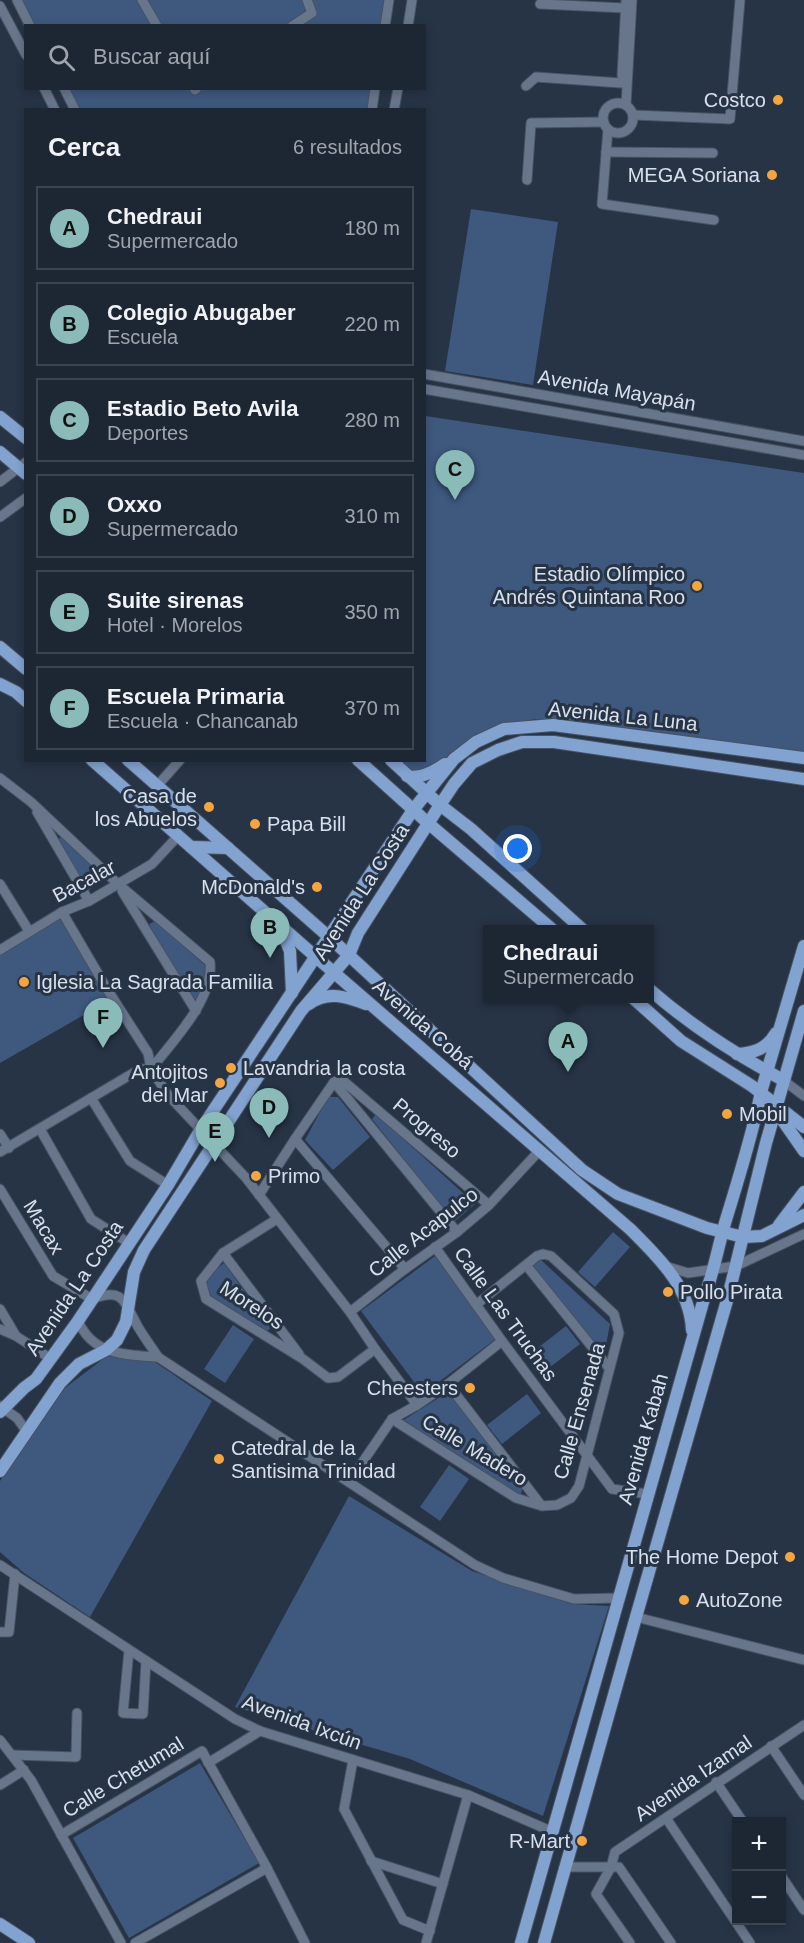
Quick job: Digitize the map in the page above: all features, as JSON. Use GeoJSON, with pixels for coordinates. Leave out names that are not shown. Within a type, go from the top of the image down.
{"type":"FeatureCollection","features":[{"type":"Feature","properties":{"kind":"main road"},"geometry":{"type":"LineString","coordinates":[[0,417],[24,436]]}},
{"type":"Feature","properties":{"kind":"main road"},"geometry":{"type":"LineString","coordinates":[[0,440],[20,466]]}},
{"type":"Feature","properties":{"kind":"main road"},"geometry":{"type":"LineString","coordinates":[[0,452],[20,466]]}},
{"type":"Feature","properties":{"kind":"main road"},"geometry":{"type":"LineString","coordinates":[[0,647],[24,667]]}},
{"type":"Feature","properties":{"kind":"main road"},"geometry":{"type":"LineString","coordinates":[[0,684],[16,692],[24,699]]}},
{"type":"Feature","properties":{"kind":"main road","name":"Avenida La Luna"},"geometry":{"type":"LineString","coordinates":[[425,792],[454,759],[476,742],[504,729],[553,725],[804,758]]}},
{"type":"Feature","properties":{"kind":"main road"},"geometry":{"type":"LineString","coordinates":[[476,742],[485,756]]}},
{"type":"Feature","properties":{"kind":"main road","name":"Avenida La Luna"},"geometry":{"type":"LineString","coordinates":[[440,805],[472,763],[498,750],[522,742],[554,742],[804,779]]}},
{"type":"Feature","properties":{"kind":"main road"},"geometry":{"type":"LineString","coordinates":[[769,773],[774,764],[772,753]]}},
{"type":"Feature","properties":{"kind":"main road"},"geometry":{"type":"LineString","coordinates":[[407,776],[414,777],[437,770],[454,759]]}},
{"type":"Feature","properties":{"kind":"main road","name":"Avenida Cobá"},"geometry":{"type":"LineString","coordinates":[[94,762],[315,957],[628,1227],[668,1267],[691,1314],[692,1339]]}},
{"type":"Feature","properties":{"kind":"main road","name":"Avenida Cobá"},"geometry":{"type":"LineString","coordinates":[[130,762],[349,955],[582,1170],[618,1194],[676,1217],[742,1237]]}},
{"type":"Feature","properties":{"kind":"main road"},"geometry":{"type":"LineString","coordinates":[[360,762],[547,925]]}},
{"type":"Feature","properties":{"kind":"main road"},"geometry":{"type":"LineString","coordinates":[[392,762],[577,925]]}},
{"type":"Feature","properties":{"kind":"main road","name":"Avenida La Costa"},"geometry":{"type":"LineString","coordinates":[[1,1409],[36,1379],[78,1321],[168,1185],[201,1129],[425,792]]}},
{"type":"Feature","properties":{"kind":"main road","name":"Avenida La Costa"},"geometry":{"type":"LineString","coordinates":[[0,1470],[60,1383],[80,1364],[106,1350],[117,1340],[126,1322],[134,1272],[144,1250],[299,1012],[349,955],[358,933],[440,805]]}},
{"type":"Feature","properties":{"kind":"main road"},"geometry":{"type":"LineString","coordinates":[[191,847],[228,848]]}},
{"type":"Feature","properties":{"kind":"main road"},"geometry":{"type":"LineString","coordinates":[[279,925],[290,951],[292,993]]}},
{"type":"Feature","properties":{"kind":"main road","name":"Avenida Kabah"},"geometry":{"type":"LineString","coordinates":[[521,1943],[647,1494],[714,1270],[761,1092],[804,946]]}},
{"type":"Feature","properties":{"kind":"main road"},"geometry":{"type":"LineString","coordinates":[[654,993],[677,1014]]}},
{"type":"Feature","properties":{"kind":"main road"},"geometry":{"type":"LineString","coordinates":[[284,1004],[299,1012],[313,1001],[326,996],[338,995],[375,1008]]}},
{"type":"Feature","properties":{"kind":"main road"},"geometry":{"type":"LineString","coordinates":[[638,1003],[681,1041],[761,1092],[804,1127]]}},
{"type":"Feature","properties":{"kind":"main road"},"geometry":{"type":"LineString","coordinates":[[654,1003],[677,1014],[737,1054],[783,1080]]}},
{"type":"Feature","properties":{"kind":"main road"},"geometry":{"type":"LineString","coordinates":[[544,1943],[736,1266],[783,1080],[804,1011]]}},
{"type":"Feature","properties":{"kind":"main road"},"geometry":{"type":"LineString","coordinates":[[737,1054],[751,1053],[770,1043],[782,1024]]}},
{"type":"Feature","properties":{"kind":"main road"},"geometry":{"type":"LineString","coordinates":[[415,1043],[461,1059]]}},
{"type":"Feature","properties":{"kind":"main road"},"geometry":{"type":"LineString","coordinates":[[777,1104],[781,1118],[804,1151]]}},
{"type":"Feature","properties":{"kind":"main road"},"geometry":{"type":"LineString","coordinates":[[582,1170],[594,1197]]}},
{"type":"Feature","properties":{"kind":"main road"},"geometry":{"type":"LineString","coordinates":[[777,1228],[804,1192]]}},
{"type":"Feature","properties":{"kind":"main road"},"geometry":{"type":"LineString","coordinates":[[742,1237],[762,1236],[804,1215]]}},
{"type":"Feature","properties":{"kind":"main road"},"geometry":{"type":"LineString","coordinates":[[0,1924],[29,1943]]}},
{"type":"Feature","properties":{"kind":"street"},"geometry":{"type":"LineString","coordinates":[[17,0],[29,24]]}},
{"type":"Feature","properties":{"kind":"street"},"geometry":{"type":"LineString","coordinates":[[142,0],[156,24]]}},
{"type":"Feature","properties":{"kind":"street"},"geometry":{"type":"LineString","coordinates":[[295,24],[312,13],[308,0]]}},
{"type":"Feature","properties":{"kind":"street"},"geometry":{"type":"LineString","coordinates":[[385,24],[389,0]]}},
{"type":"Feature","properties":{"kind":"street"},"geometry":{"type":"LineString","coordinates":[[623,104],[632,0]]}},
{"type":"Feature","properties":{"kind":"street"},"geometry":{"type":"LineString","coordinates":[[633,115],[730,119],[740,0]]}},
{"type":"Feature","properties":{"kind":"street"},"geometry":{"type":"LineString","coordinates":[[408,24],[410,1]]}},
{"type":"Feature","properties":{"kind":"street"},"geometry":{"type":"LineString","coordinates":[[527,180],[531,123],[606,126],[615,133],[622,133],[633,123],[633,115],[623,104],[621,83],[625,4],[540,4]]}},
{"type":"Feature","properties":{"kind":"street"},"geometry":{"type":"LineString","coordinates":[[0,6],[24,51]]}},
{"type":"Feature","properties":{"kind":"street"},"geometry":{"type":"LineString","coordinates":[[526,86],[536,77],[621,83]]}},
{"type":"Feature","properties":{"kind":"street"},"geometry":{"type":"LineString","coordinates":[[45,90],[54,108]]}},
{"type":"Feature","properties":{"kind":"street"},"geometry":{"type":"LineString","coordinates":[[65,90],[74,108]]}},
{"type":"Feature","properties":{"kind":"street"},"geometry":{"type":"LineString","coordinates":[[372,108],[375,90]]}},
{"type":"Feature","properties":{"kind":"street"},"geometry":{"type":"LineString","coordinates":[[394,108],[398,90]]}},
{"type":"Feature","properties":{"kind":"street"},"geometry":{"type":"LineString","coordinates":[[623,104],[614,103],[605,111],[606,152],[602,204],[714,220]]}},
{"type":"Feature","properties":{"kind":"street"},"geometry":{"type":"LineString","coordinates":[[606,152],[713,153]]}},
{"type":"Feature","properties":{"kind":"street","name":"Avenida Mayapán"},"geometry":{"type":"LineString","coordinates":[[426,374],[804,441]]}},
{"type":"Feature","properties":{"kind":"street","name":"Avenida Mayapán"},"geometry":{"type":"LineString","coordinates":[[426,389],[804,456]]}},
{"type":"Feature","properties":{"kind":"street"},"geometry":{"type":"LineString","coordinates":[[645,428],[647,414]]}},
{"type":"Feature","properties":{"kind":"street"},"geometry":{"type":"LineString","coordinates":[[0,482],[20,466]]}},
{"type":"Feature","properties":{"kind":"street"},"geometry":{"type":"LineString","coordinates":[[0,516],[24,499]]}},
{"type":"Feature","properties":{"kind":"street"},"geometry":{"type":"LineString","coordinates":[[157,786],[178,762]]}},
{"type":"Feature","properties":{"kind":"street"},"geometry":{"type":"LineString","coordinates":[[0,778],[31,802],[118,884],[210,962],[212,975],[196,1011],[151,1069]]}},
{"type":"Feature","properties":{"kind":"street"},"geometry":{"type":"LineString","coordinates":[[31,802],[89,901]]}},
{"type":"Feature","properties":{"kind":"street","name":"Bacalar"},"geometry":{"type":"LineString","coordinates":[[0,950],[62,912],[89,901],[152,864],[178,836]]}},
{"type":"Feature","properties":{"kind":"street"},"geometry":{"type":"LineString","coordinates":[[0,884],[30,931]]}},
{"type":"Feature","properties":{"kind":"street"},"geometry":{"type":"LineString","coordinates":[[118,884],[196,1011]]}},
{"type":"Feature","properties":{"kind":"street"},"geometry":{"type":"LineString","coordinates":[[62,912],[148,1053],[151,1069],[168,1095],[259,1195],[350,1312],[417,1405]]}},
{"type":"Feature","properties":{"kind":"street"},"geometry":{"type":"LineString","coordinates":[[0,1134],[4,1150],[140,1069],[151,1069]]}},
{"type":"Feature","properties":{"kind":"street"},"geometry":{"type":"LineString","coordinates":[[783,1080],[804,1096]]}},
{"type":"Feature","properties":{"kind":"street"},"geometry":{"type":"LineString","coordinates":[[259,1195],[295,1139],[338,1081],[457,1232]]}},
{"type":"Feature","properties":{"kind":"street","name":"Progreso"},"geometry":{"type":"LineString","coordinates":[[338,1081],[489,1205]]}},
{"type":"Feature","properties":{"kind":"street"},"geometry":{"type":"LineString","coordinates":[[91,1098],[130,1161],[168,1185]]}},
{"type":"Feature","properties":{"kind":"street"},"geometry":{"type":"LineString","coordinates":[[39,1129],[91,1219],[129,1243]]}},
{"type":"Feature","properties":{"kind":"street"},"geometry":{"type":"LineString","coordinates":[[295,1139],[405,1269]]}},
{"type":"Feature","properties":{"kind":"street","name":"Calle Acapulco"},"geometry":{"type":"LineString","coordinates":[[350,1312],[457,1232],[489,1205],[540,1150]]}},
{"type":"Feature","properties":{"kind":"street","name":"Macax"},"geometry":{"type":"LineString","coordinates":[[0,1189],[53,1276],[92,1299]]}},
{"type":"Feature","properties":{"kind":"street","name":"Morelos"},"geometry":{"type":"LineString","coordinates":[[277,1220],[223,1253],[201,1281],[206,1299],[303,1359],[328,1378],[338,1377],[375,1349]]}},
{"type":"Feature","properties":{"kind":"street"},"geometry":{"type":"LineString","coordinates":[[668,1267],[688,1273],[736,1266],[804,1234]]}},
{"type":"Feature","properties":{"kind":"street","name":"Calle Las Truchas"},"geometry":{"type":"LineString","coordinates":[[435,1247],[612,1489],[647,1494]]}},
{"type":"Feature","properties":{"kind":"street"},"geometry":{"type":"LineString","coordinates":[[223,1253],[303,1359]]}},
{"type":"Feature","properties":{"kind":"street","name":"Calle Ensenada"},"geometry":{"type":"LineString","coordinates":[[477,1304],[537,1256],[543,1254],[551,1256],[614,1314],[619,1333],[579,1486],[571,1498],[557,1505]]}},
{"type":"Feature","properties":{"kind":"street"},"geometry":{"type":"LineString","coordinates":[[526,1265],[609,1368]]}},
{"type":"Feature","properties":{"kind":"street"},"geometry":{"type":"LineString","coordinates":[[92,1299],[107,1293],[118,1296],[129,1306],[137,1325],[158,1357],[475,1565],[503,1578],[574,1599],[618,1598]]}},
{"type":"Feature","properties":{"kind":"street"},"geometry":{"type":"LineString","coordinates":[[0,1308],[15,1336]]}},
{"type":"Feature","properties":{"kind":"street"},"geometry":{"type":"LineString","coordinates":[[78,1321],[91,1342],[106,1350],[158,1357]]}},
{"type":"Feature","properties":{"kind":"street"},"geometry":{"type":"LineString","coordinates":[[0,1329],[51,1359]]}},
{"type":"Feature","properties":{"kind":"street"},"geometry":{"type":"LineString","coordinates":[[350,1482],[392,1419],[448,1384],[502,1341]]}},
{"type":"Feature","properties":{"kind":"street","name":"Calle Madero"},"geometry":{"type":"LineString","coordinates":[[448,1384],[542,1506]]}},
{"type":"Feature","properties":{"kind":"street"},"geometry":{"type":"LineString","coordinates":[[1,1409],[17,1418],[27,1432]]}},
{"type":"Feature","properties":{"kind":"street","name":"Calle Madero"},"geometry":{"type":"LineString","coordinates":[[392,1419],[516,1498],[542,1506],[557,1505]]}},
{"type":"Feature","properties":{"kind":"street","name":"Avenida Ixcún"},"geometry":{"type":"LineString","coordinates":[[0,1565],[235,1719],[260,1731],[468,1795],[553,1832]]}},
{"type":"Feature","properties":{"kind":"street"},"geometry":{"type":"LineString","coordinates":[[0,1632],[9,1632],[15,1574]]}},
{"type":"Feature","properties":{"kind":"street"},"geometry":{"type":"LineString","coordinates":[[636,1617],[804,1660]]}},
{"type":"Feature","properties":{"kind":"street"},"geometry":{"type":"LineString","coordinates":[[129,1650],[123,1713],[143,1714],[147,1661]]}},
{"type":"Feature","properties":{"kind":"street"},"geometry":{"type":"LineString","coordinates":[[13,1755],[76,1757],[77,1713]]}},
{"type":"Feature","properties":{"kind":"street","name":"Avenida Izamal"},"geometry":{"type":"LineString","coordinates":[[630,1943],[596,1894],[615,1867],[615,1852],[804,1725]]}},
{"type":"Feature","properties":{"kind":"street"},"geometry":{"type":"LineString","coordinates":[[260,1731],[208,1763],[267,1868],[305,1943]]}},
{"type":"Feature","properties":{"kind":"street"},"geometry":{"type":"LineString","coordinates":[[0,1740],[24,1770],[121,1943]]}},
{"type":"Feature","properties":{"kind":"street"},"geometry":{"type":"LineString","coordinates":[[771,1746],[804,1795]]}},
{"type":"Feature","properties":{"kind":"street","name":"Calle Chetumal"},"geometry":{"type":"LineString","coordinates":[[62,1835],[202,1751],[208,1763]]}},
{"type":"Feature","properties":{"kind":"street"},"geometry":{"type":"LineString","coordinates":[[353,1760],[344,1809],[403,1920],[430,1930]]}},
{"type":"Feature","properties":{"kind":"street"},"geometry":{"type":"LineString","coordinates":[[0,1785],[24,1770]]}},
{"type":"Feature","properties":{"kind":"street"},"geometry":{"type":"LineString","coordinates":[[717,1782],[740,1817]]}},
{"type":"Feature","properties":{"kind":"street"},"geometry":{"type":"LineString","coordinates":[[426,1943],[468,1795]]}},
{"type":"Feature","properties":{"kind":"street"},"geometry":{"type":"LineString","coordinates":[[666,1818],[750,1943]]}},
{"type":"Feature","properties":{"kind":"street"},"geometry":{"type":"LineString","coordinates":[[371,1861],[443,1884]]}},
{"type":"Feature","properties":{"kind":"street"},"geometry":{"type":"LineString","coordinates":[[566,1867],[615,1867],[671,1943]]}},
{"type":"Feature","properties":{"kind":"street"},"geometry":{"type":"LineString","coordinates":[[135,1943],[267,1868]]}},
{"type":"Feature","properties":{"kind":"street"},"geometry":{"type":"LineString","coordinates":[[786,1883],[804,1910]]}},
{"type":"Feature","properties":{"kind":"shaded area"},"geometry":{"type":"Polygon","coordinates":[[[17,0],[385,0],[381,24],[29,24],[17,0]]]}},
{"type":"Feature","properties":{"kind":"shaded area"},"geometry":{"type":"Polygon","coordinates":[[[65,90],[372,90],[368,108],[74,108],[65,90]]]}},
{"type":"Feature","properties":{"kind":"shaded area"},"geometry":{"type":"Polygon","coordinates":[[[471,209],[558,222],[533,385],[445,371],[471,209]]]}},
{"type":"Feature","properties":{"kind":"shaded area"},"geometry":{"type":"Polygon","coordinates":[[[426,416],[804,473],[804,755],[535,719],[509,725],[419,776],[397,762],[426,762],[426,416]]]}},
{"type":"Feature","properties":{"kind":"shaded area"},"geometry":{"type":"Polygon","coordinates":[[[61,837],[102,876],[102,882],[87,891],[56,841],[61,837]]]}},
{"type":"Feature","properties":{"kind":"shaded area"},"geometry":{"type":"Polygon","coordinates":[[[60,918],[110,1000],[0,1063],[0,955],[60,918]]]}},
{"type":"Feature","properties":{"kind":"shaded area"},"geometry":{"type":"Polygon","coordinates":[[[155,921],[208,968],[197,1000],[192,998],[154,934],[149,924],[155,921]]]}},
{"type":"Feature","properties":{"kind":"shaded area"},"geometry":{"type":"Polygon","coordinates":[[[328,1097],[338,1097],[370,1137],[333,1170],[305,1140],[328,1097]]]}},
{"type":"Feature","properties":{"kind":"shaded area"},"geometry":{"type":"Polygon","coordinates":[[[376,1114],[475,1204],[454,1222],[372,1119],[376,1114]]]}},
{"type":"Feature","properties":{"kind":"shaded area"},"geometry":{"type":"Polygon","coordinates":[[[613,1232],[630,1247],[595,1287],[578,1272],[613,1232]]]}},
{"type":"Feature","properties":{"kind":"shaded area"},"geometry":{"type":"Polygon","coordinates":[[[435,1256],[497,1338],[423,1394],[361,1311],[435,1256]]]}},
{"type":"Feature","properties":{"kind":"shaded area"},"geometry":{"type":"Polygon","coordinates":[[[541,1260],[610,1324],[605,1350],[599,1350],[531,1263],[541,1260]]]}},
{"type":"Feature","properties":{"kind":"shaded area"},"geometry":{"type":"Polygon","coordinates":[[[224,1263],[271,1328],[267,1331],[214,1301],[205,1282],[224,1263]]]}},
{"type":"Feature","properties":{"kind":"shaded area"},"geometry":{"type":"Polygon","coordinates":[[[233,1325],[254,1339],[225,1383],[204,1369],[233,1325]]]}},
{"type":"Feature","properties":{"kind":"shaded area"},"geometry":{"type":"Polygon","coordinates":[[[566,1326],[580,1344],[540,1375],[526,1357],[566,1326]]]}},
{"type":"Feature","properties":{"kind":"shaded area"},"geometry":{"type":"Polygon","coordinates":[[[107,1356],[155,1362],[212,1401],[90,1617],[24,1573],[0,1552],[0,1481],[65,1388],[107,1356]]]}},
{"type":"Feature","properties":{"kind":"shaded area"},"geometry":{"type":"Polygon","coordinates":[[[448,1392],[523,1488],[520,1496],[402,1421],[448,1392]]]}},
{"type":"Feature","properties":{"kind":"shaded area"},"geometry":{"type":"Polygon","coordinates":[[[527,1394],[541,1413],[502,1444],[487,1425],[527,1394]]]}},
{"type":"Feature","properties":{"kind":"shaded area"},"geometry":{"type":"Polygon","coordinates":[[[449,1465],[469,1479],[440,1521],[420,1507],[449,1465]]]}},
{"type":"Feature","properties":{"kind":"shaded area"},"geometry":{"type":"Polygon","coordinates":[[[349,1496],[472,1571],[572,1604],[609,1606],[543,1816],[410,1759],[235,1707],[349,1496]]]}},
{"type":"Feature","properties":{"kind":"shaded area"},"geometry":{"type":"Polygon","coordinates":[[[200,1763],[259,1863],[129,1938],[73,1838],[200,1763]]]}},
{"type":"Feature","properties":{"kind":"place","name":"Costco"},"geometry":{"type":"Point","coordinates":[778,100]}},
{"type":"Feature","properties":{"kind":"place","name":"MEGA Soriana"},"geometry":{"type":"Point","coordinates":[772,175]}},
{"type":"Feature","properties":{"kind":"place","name":"Estadio Beto Avila"},"geometry":{"type":"Point","coordinates":[455,500]}},
{"type":"Feature","properties":{"kind":"place","name":"Estadio Olímpico Andrés Quintana Roo"},"geometry":{"type":"Point","coordinates":[697,586]}},
{"type":"Feature","properties":{"kind":"place","name":"Casa de los Abuelos"},"geometry":{"type":"Point","coordinates":[209,807]}},
{"type":"Feature","properties":{"kind":"place","name":"Papa Bill"},"geometry":{"type":"Point","coordinates":[255,824]}},
{"type":"Feature","properties":{"kind":"place","name":"McDonald's"},"geometry":{"type":"Point","coordinates":[317,887]}},
{"type":"Feature","properties":{"kind":"place","name":"Colegio Abugaber"},"geometry":{"type":"Point","coordinates":[270,958]}},
{"type":"Feature","properties":{"kind":"place","name":"Iglesia La Sagrada Familia"},"geometry":{"type":"Point","coordinates":[24,982]}},
{"type":"Feature","properties":{"kind":"place","name":"Escuela Primaria"},"geometry":{"type":"Point","coordinates":[103,1048]}},
{"type":"Feature","properties":{"kind":"place","name":"Lavandria la costa"},"geometry":{"type":"Point","coordinates":[231,1068]}},
{"type":"Feature","properties":{"kind":"place","name":"Chedraui"},"geometry":{"type":"Point","coordinates":[568,1072]}},
{"type":"Feature","properties":{"kind":"place","name":"Antojitos del Mar"},"geometry":{"type":"Point","coordinates":[220,1083]}},
{"type":"Feature","properties":{"kind":"place","name":"Mobil"},"geometry":{"type":"Point","coordinates":[727,1114]}},
{"type":"Feature","properties":{"kind":"place","name":"Oxxo"},"geometry":{"type":"Point","coordinates":[269,1138]}},
{"type":"Feature","properties":{"kind":"place","name":"Suite sirenas"},"geometry":{"type":"Point","coordinates":[215,1162]}},
{"type":"Feature","properties":{"kind":"place","name":"Primo"},"geometry":{"type":"Point","coordinates":[256,1176]}},
{"type":"Feature","properties":{"kind":"place","name":"Pollo Pirata"},"geometry":{"type":"Point","coordinates":[668,1292]}},
{"type":"Feature","properties":{"kind":"place","name":"Cheesters"},"geometry":{"type":"Point","coordinates":[470,1388]}},
{"type":"Feature","properties":{"kind":"place","name":"Catedral de la Santisima Trinidad"},"geometry":{"type":"Point","coordinates":[219,1459]}},
{"type":"Feature","properties":{"kind":"place","name":"The Home Depot"},"geometry":{"type":"Point","coordinates":[790,1557]}},
{"type":"Feature","properties":{"kind":"place","name":"AutoZone"},"geometry":{"type":"Point","coordinates":[684,1600]}},
{"type":"Feature","properties":{"kind":"place","name":"R-Mart"},"geometry":{"type":"Point","coordinates":[582,1841]}}]}
